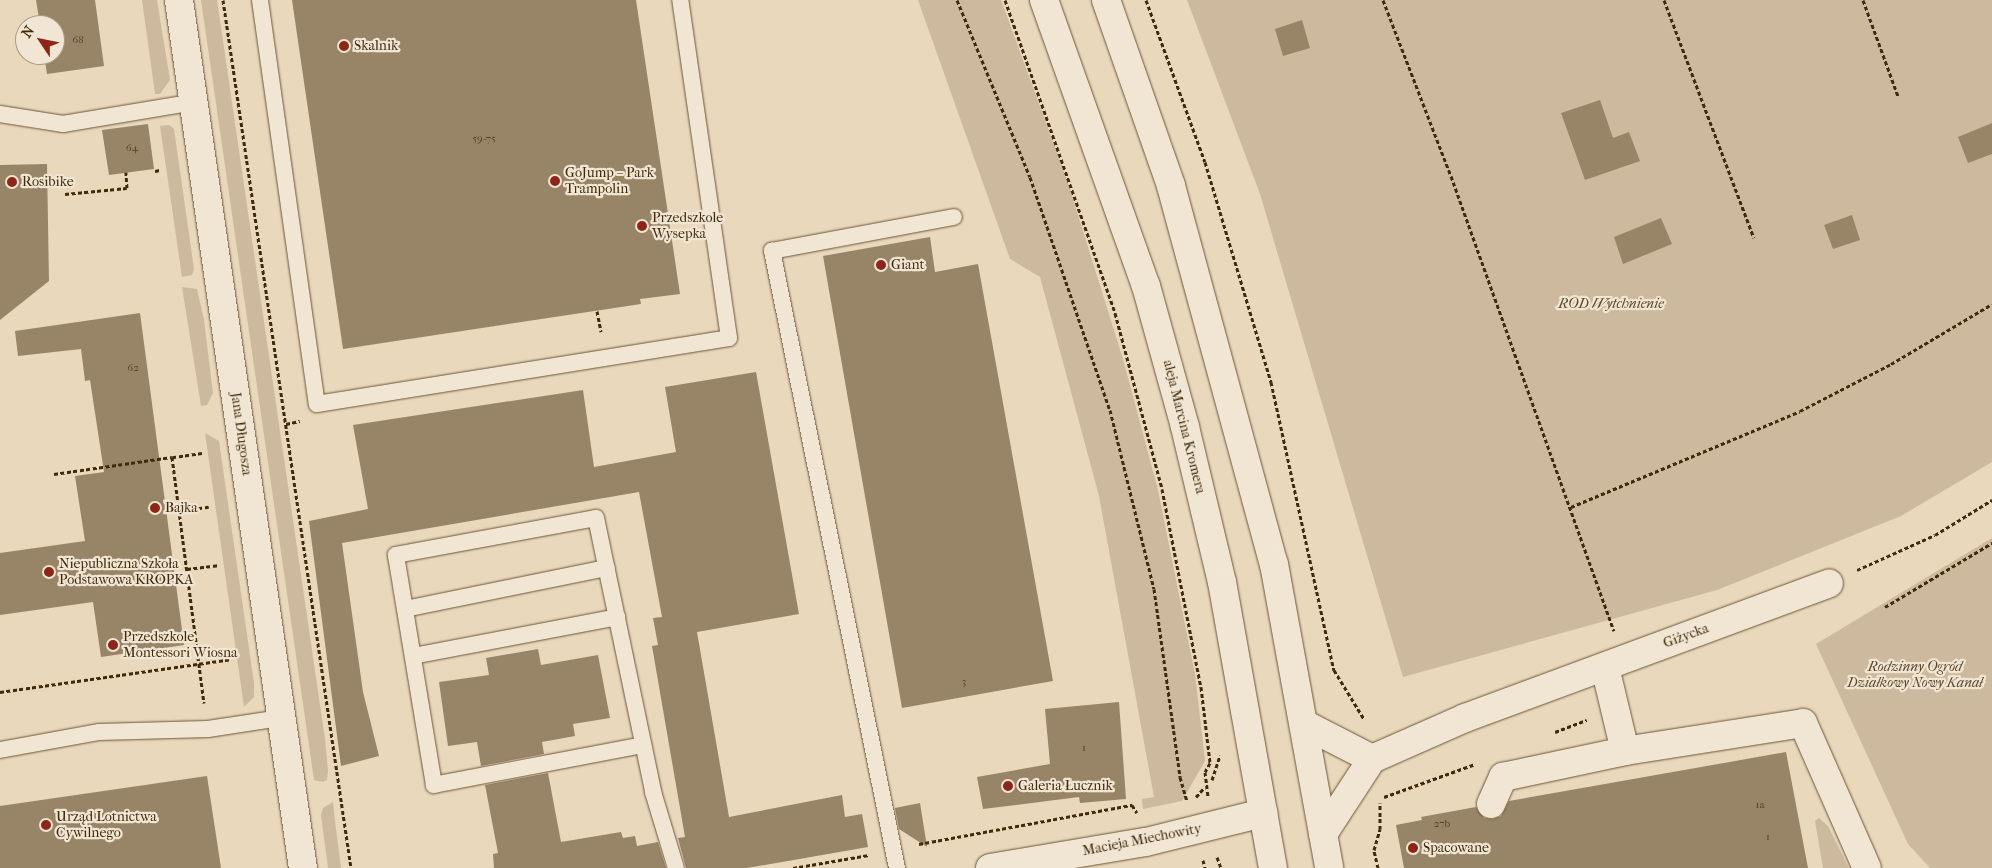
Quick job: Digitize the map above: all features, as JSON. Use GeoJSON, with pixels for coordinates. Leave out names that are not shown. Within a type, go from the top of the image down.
{"type":"FeatureCollection","features":[{"type":"Feature","properties":{"kind":"street","name":"Jana Długosza"},"geometry":{"type":"LineString","coordinates":[[179,0],[304,868]]}},
{"type":"Feature","properties":{"kind":"street","name":"aleja Marcina Kromera"},"geometry":{"type":"LineString","coordinates":[[1044,0],[1146,286],[1185,427],[1222,582],[1273,868]]}},
{"type":"Feature","properties":{"kind":"street"},"geometry":{"type":"LineString","coordinates":[[1106,0],[1171,186],[1227,379],[1274,564],[1329,868]]}},
{"type":"Feature","properties":{"kind":"street","name":"Giżycka"},"geometry":{"type":"LineString","coordinates":[[1372,759],[1465,718],[1829,583]]}},
{"type":"Feature","properties":{"kind":"street"},"geometry":{"type":"LineString","coordinates":[[1605,667],[1625,751]]}},
{"type":"Feature","properties":{"kind":"street"},"geometry":{"type":"LineString","coordinates":[[1491,804],[1503,778],[1625,751],[1803,723],[1867,868]]}},
{"type":"Feature","properties":{"kind":"street"},"geometry":{"type":"LineString","coordinates":[[1304,724],[1372,759],[1323,834]]}},
{"type":"Feature","properties":{"kind":"street","name":"Macieja Miechowity"},"geometry":{"type":"LineString","coordinates":[[990,868],[1146,842],[1263,813]]}},
{"type":"Feature","properties":{"kind":"lane"},"geometry":{"type":"LineString","coordinates":[[260,0],[317,404],[729,338],[680,0]]}},
{"type":"Feature","properties":{"kind":"lane"},"geometry":{"type":"LineString","coordinates":[[0,114],[63,124],[194,102]]}},
{"type":"Feature","properties":{"kind":"lane"},"geometry":{"type":"LineString","coordinates":[[897,868],[772,251],[954,217]]}},
{"type":"Feature","properties":{"kind":"lane"},"geometry":{"type":"LineString","coordinates":[[643,744],[434,785],[396,555],[596,518],[643,744],[676,868]]}},
{"type":"Feature","properties":{"kind":"lane"},"geometry":{"type":"LineString","coordinates":[[405,609],[607,568]]}},
{"type":"Feature","properties":{"kind":"lane"},"geometry":{"type":"LineString","coordinates":[[413,656],[616,617]]}},
{"type":"Feature","properties":{"kind":"lane"},"geometry":{"type":"LineString","coordinates":[[0,750],[99,732],[208,729],[281,718]]}},
{"type":"Feature","properties":{"kind":"path"},"geometry":{"type":"LineString","coordinates":[[223,0],[351,868]]}},
{"type":"Feature","properties":{"kind":"path"},"geometry":{"type":"LineString","coordinates":[[957,0],[1030,178],[1110,410],[1154,588],[1180,778],[1188,804]]}},
{"type":"Feature","properties":{"kind":"path"},"geometry":{"type":"LineString","coordinates":[[1005,0],[1054,132],[1115,313],[1162,489],[1202,687],[1210,763],[1206,772],[1210,803]]}},
{"type":"Feature","properties":{"kind":"path"},"geometry":{"type":"LineString","coordinates":[[1146,0],[1206,162],[1262,350],[1308,541],[1334,670],[1365,722]]}},
{"type":"Feature","properties":{"kind":"path"},"geometry":{"type":"LineString","coordinates":[[1383,0],[1451,176],[1611,621]]}},
{"type":"Feature","properties":{"kind":"path"},"geometry":{"type":"LineString","coordinates":[[1664,0],[1754,238]]}},
{"type":"Feature","properties":{"kind":"path"},"geometry":{"type":"LineString","coordinates":[[1863,0],[1898,96]]}},
{"type":"Feature","properties":{"kind":"path"},"geometry":{"type":"LineString","coordinates":[[155,171],[160,170]]}},
{"type":"Feature","properties":{"kind":"path"},"geometry":{"type":"LineString","coordinates":[[65,194],[127,188],[126,172]]}},
{"type":"Feature","properties":{"kind":"path"},"geometry":{"type":"LineString","coordinates":[[1117,298],[1128,334]]}},
{"type":"Feature","properties":{"kind":"path"},"geometry":{"type":"LineString","coordinates":[[1570,507],[1800,411],[1891,364],[1992,304]]}},
{"type":"Feature","properties":{"kind":"path"},"geometry":{"type":"LineString","coordinates":[[54,474],[202,453]]}},
{"type":"Feature","properties":{"kind":"path"},"geometry":{"type":"LineString","coordinates":[[172,457],[208,729]]}},
{"type":"Feature","properties":{"kind":"path"},"geometry":{"type":"LineString","coordinates":[[1166,480],[1176,527]]}},
{"type":"Feature","properties":{"kind":"path"},"geometry":{"type":"LineString","coordinates":[[1829,583],[1935,535],[1992,500]]}},
{"type":"Feature","properties":{"kind":"path"},"geometry":{"type":"LineString","coordinates":[[179,511],[209,507]]}},
{"type":"Feature","properties":{"kind":"path"},"geometry":{"type":"LineString","coordinates":[[1885,607],[1992,542]]}},
{"type":"Feature","properties":{"kind":"path"},"geometry":{"type":"LineString","coordinates":[[187,570],[218,565]]}},
{"type":"Feature","properties":{"kind":"path"},"geometry":{"type":"LineString","coordinates":[[0,692],[231,659]]}},
{"type":"Feature","properties":{"kind":"path"},"geometry":{"type":"LineString","coordinates":[[1212,780],[1220,748]]}},
{"type":"Feature","properties":{"kind":"path"},"geometry":{"type":"LineString","coordinates":[[1378,793],[1380,829],[1374,850],[1378,868]]}},
{"type":"Feature","properties":{"kind":"path"},"geometry":{"type":"LineString","coordinates":[[793,868],[1132,805],[1134,810]]}},
{"type":"Feature","properties":{"kind":"path"},"geometry":{"type":"LineString","coordinates":[[1217,855],[1221,868]]}},
{"type":"Feature","properties":{"kind":"green space"},"geometry":{"type":"Polygon","coordinates":[[[142,0],[157,0],[170,80],[160,94],[155,94],[142,0]]]}},
{"type":"Feature","properties":{"kind":"green space"},"geometry":{"type":"Polygon","coordinates":[[[201,0],[217,0],[325,739],[328,771],[327,780],[322,782],[314,780],[201,0]]]}},
{"type":"Feature","properties":{"kind":"green space"},"geometry":{"type":"Polygon","coordinates":[[[918,0],[1001,0],[1067,180],[1123,359],[1158,490],[1195,674],[1205,761],[1182,801],[1143,809],[1142,799],[1154,797],[1099,496],[1040,277],[1010,259],[918,0]]]}},
{"type":"Feature","properties":{"kind":"green space","name":"ROD Wytchnienie"},"geometry":{"type":"Polygon","coordinates":[[[1187,0],[1992,0],[1992,462],[1901,516],[1717,590],[1403,677],[1260,194],[1187,0]]]}},
{"type":"Feature","properties":{"kind":"green space"},"geometry":{"type":"Polygon","coordinates":[[[169,125],[174,129],[194,269],[192,275],[182,277],[160,126],[169,125]]]}},
{"type":"Feature","properties":{"kind":"green space"},"geometry":{"type":"Polygon","coordinates":[[[182,287],[197,289],[204,320],[213,393],[207,405],[201,406],[182,287]]]}},
{"type":"Feature","properties":{"kind":"green space"},"geometry":{"type":"Polygon","coordinates":[[[205,433],[219,441],[254,683],[254,697],[244,707],[205,433]]]}},
{"type":"Feature","properties":{"kind":"green space","name":"Rodzinny Ogród Działkowy Nowy Kanał"},"geometry":{"type":"Polygon","coordinates":[[[1992,538],[1992,868],[1930,868],[1908,844],[1816,644],[1992,538]]]}},
{"type":"Feature","properties":{"kind":"green space"},"geometry":{"type":"Polygon","coordinates":[[[333,802],[341,868],[328,868],[321,815],[323,808],[333,802]]]}},
{"type":"Feature","properties":{"kind":"green space"},"geometry":{"type":"Polygon","coordinates":[[[1819,818],[1828,826],[1849,868],[1823,868],[1815,821],[1819,818]]]}},
{"type":"Feature","properties":{"kind":"building"},"geometry":{"type":"Polygon","coordinates":[[[36,0],[95,0],[104,66],[47,74],[46,65],[65,65],[65,15],[38,15],[36,0]]]}},
{"type":"Feature","properties":{"kind":"building"},"geometry":{"type":"Polygon","coordinates":[[[292,0],[636,0],[680,294],[640,299],[641,304],[343,349],[292,0]]]}},
{"type":"Feature","properties":{"kind":"building"},"geometry":{"type":"Polygon","coordinates":[[[1302,20],[1310,48],[1283,56],[1275,29],[1302,20]]]}},
{"type":"Feature","properties":{"kind":"building"},"geometry":{"type":"Polygon","coordinates":[[[1600,100],[1613,138],[1629,132],[1640,161],[1585,180],[1561,113],[1600,100]]]}},
{"type":"Feature","properties":{"kind":"building"},"geometry":{"type":"Polygon","coordinates":[[[1992,123],[1992,154],[1968,163],[1958,137],[1992,123]]]}},
{"type":"Feature","properties":{"kind":"building"},"geometry":{"type":"Polygon","coordinates":[[[148,124],[154,169],[109,175],[102,130],[148,124]]]}},
{"type":"Feature","properties":{"kind":"building"},"geometry":{"type":"Polygon","coordinates":[[[47,164],[49,281],[0,320],[0,165],[47,164]]]}},
{"type":"Feature","properties":{"kind":"building"},"geometry":{"type":"Polygon","coordinates":[[[1852,215],[1860,240],[1833,249],[1824,225],[1852,215]]]}},
{"type":"Feature","properties":{"kind":"building"},"geometry":{"type":"Polygon","coordinates":[[[1661,218],[1672,244],[1623,264],[1614,237],[1661,218]]]}},
{"type":"Feature","properties":{"kind":"building"},"geometry":{"type":"Polygon","coordinates":[[[930,237],[935,272],[978,264],[1053,681],[902,708],[823,256],[930,237]]]}},
{"type":"Feature","properties":{"kind":"building"},"geometry":{"type":"Polygon","coordinates":[[[140,313],[184,645],[101,657],[93,602],[0,615],[0,553],[85,541],[75,476],[104,472],[90,380],[85,381],[81,349],[18,356],[15,331],[140,313]]]}},
{"type":"Feature","properties":{"kind":"building"},"geometry":{"type":"Polygon","coordinates":[[[756,372],[799,614],[697,632],[729,817],[842,795],[845,817],[862,814],[868,847],[747,868],[686,868],[678,838],[685,837],[652,646],[658,645],[653,618],[662,617],[639,492],[342,543],[363,692],[379,756],[341,766],[309,521],[368,509],[353,425],[583,390],[594,467],[676,452],[665,387],[756,372]]]}},
{"type":"Feature","properties":{"kind":"building"},"geometry":{"type":"Polygon","coordinates":[[[538,649],[541,665],[598,655],[610,718],[573,724],[575,736],[542,742],[544,754],[481,766],[477,742],[448,746],[439,682],[489,675],[486,658],[538,649]]]}},
{"type":"Feature","properties":{"kind":"building"},"geometry":{"type":"Polygon","coordinates":[[[1119,702],[1126,799],[1080,803],[1079,797],[983,809],[977,777],[1050,764],[1045,709],[1119,702]]]}},
{"type":"Feature","properties":{"kind":"building"},"geometry":{"type":"Polygon","coordinates":[[[1786,752],[1808,868],[1404,868],[1396,825],[1422,820],[1421,817],[1476,807],[1484,818],[1493,819],[1501,816],[1509,801],[1786,752]]]}},
{"type":"Feature","properties":{"kind":"building"},"geometry":{"type":"Polygon","coordinates":[[[548,773],[561,842],[621,832],[623,838],[635,836],[637,846],[658,842],[666,868],[494,868],[493,854],[498,853],[485,785],[548,773]]]}},
{"type":"Feature","properties":{"kind":"building"},"geometry":{"type":"Polygon","coordinates":[[[207,776],[221,868],[0,868],[0,806],[207,776]]]}},
{"type":"Feature","properties":{"kind":"building"},"geometry":{"type":"Polygon","coordinates":[[[920,803],[927,847],[899,829],[895,808],[920,803]]]}},
{"type":"Feature","properties":{"kind":"place","name":"Skalnik"},"geometry":{"type":"Point","coordinates":[344,46]}},
{"type":"Feature","properties":{"kind":"place","name":"GoJump – Park Trampolin"},"geometry":{"type":"Point","coordinates":[555,181]}},
{"type":"Feature","properties":{"kind":"place","name":"Rosibike"},"geometry":{"type":"Point","coordinates":[12,182]}},
{"type":"Feature","properties":{"kind":"place","name":"Przedszkole Wysepka"},"geometry":{"type":"Point","coordinates":[642,226]}},
{"type":"Feature","properties":{"kind":"place","name":"Giant"},"geometry":{"type":"Point","coordinates":[881,265]}},
{"type":"Feature","properties":{"kind":"place","name":"Bajka"},"geometry":{"type":"Point","coordinates":[155,508]}},
{"type":"Feature","properties":{"kind":"place","name":"Niepubliczna Szkoła Podstawowa KROPKA"},"geometry":{"type":"Point","coordinates":[49,572]}},
{"type":"Feature","properties":{"kind":"place","name":"Przedszkole Montessori Wiosna"},"geometry":{"type":"Point","coordinates":[113,645]}},
{"type":"Feature","properties":{"kind":"place","name":"Galeria Łucznik"},"geometry":{"type":"Point","coordinates":[1008,786]}},
{"type":"Feature","properties":{"kind":"place","name":"Urząd Lotnictwa Cywilnego"},"geometry":{"type":"Point","coordinates":[46,825]}},
{"type":"Feature","properties":{"kind":"place","name":"Spacowane"},"geometry":{"type":"Point","coordinates":[1413,848]}}]}
